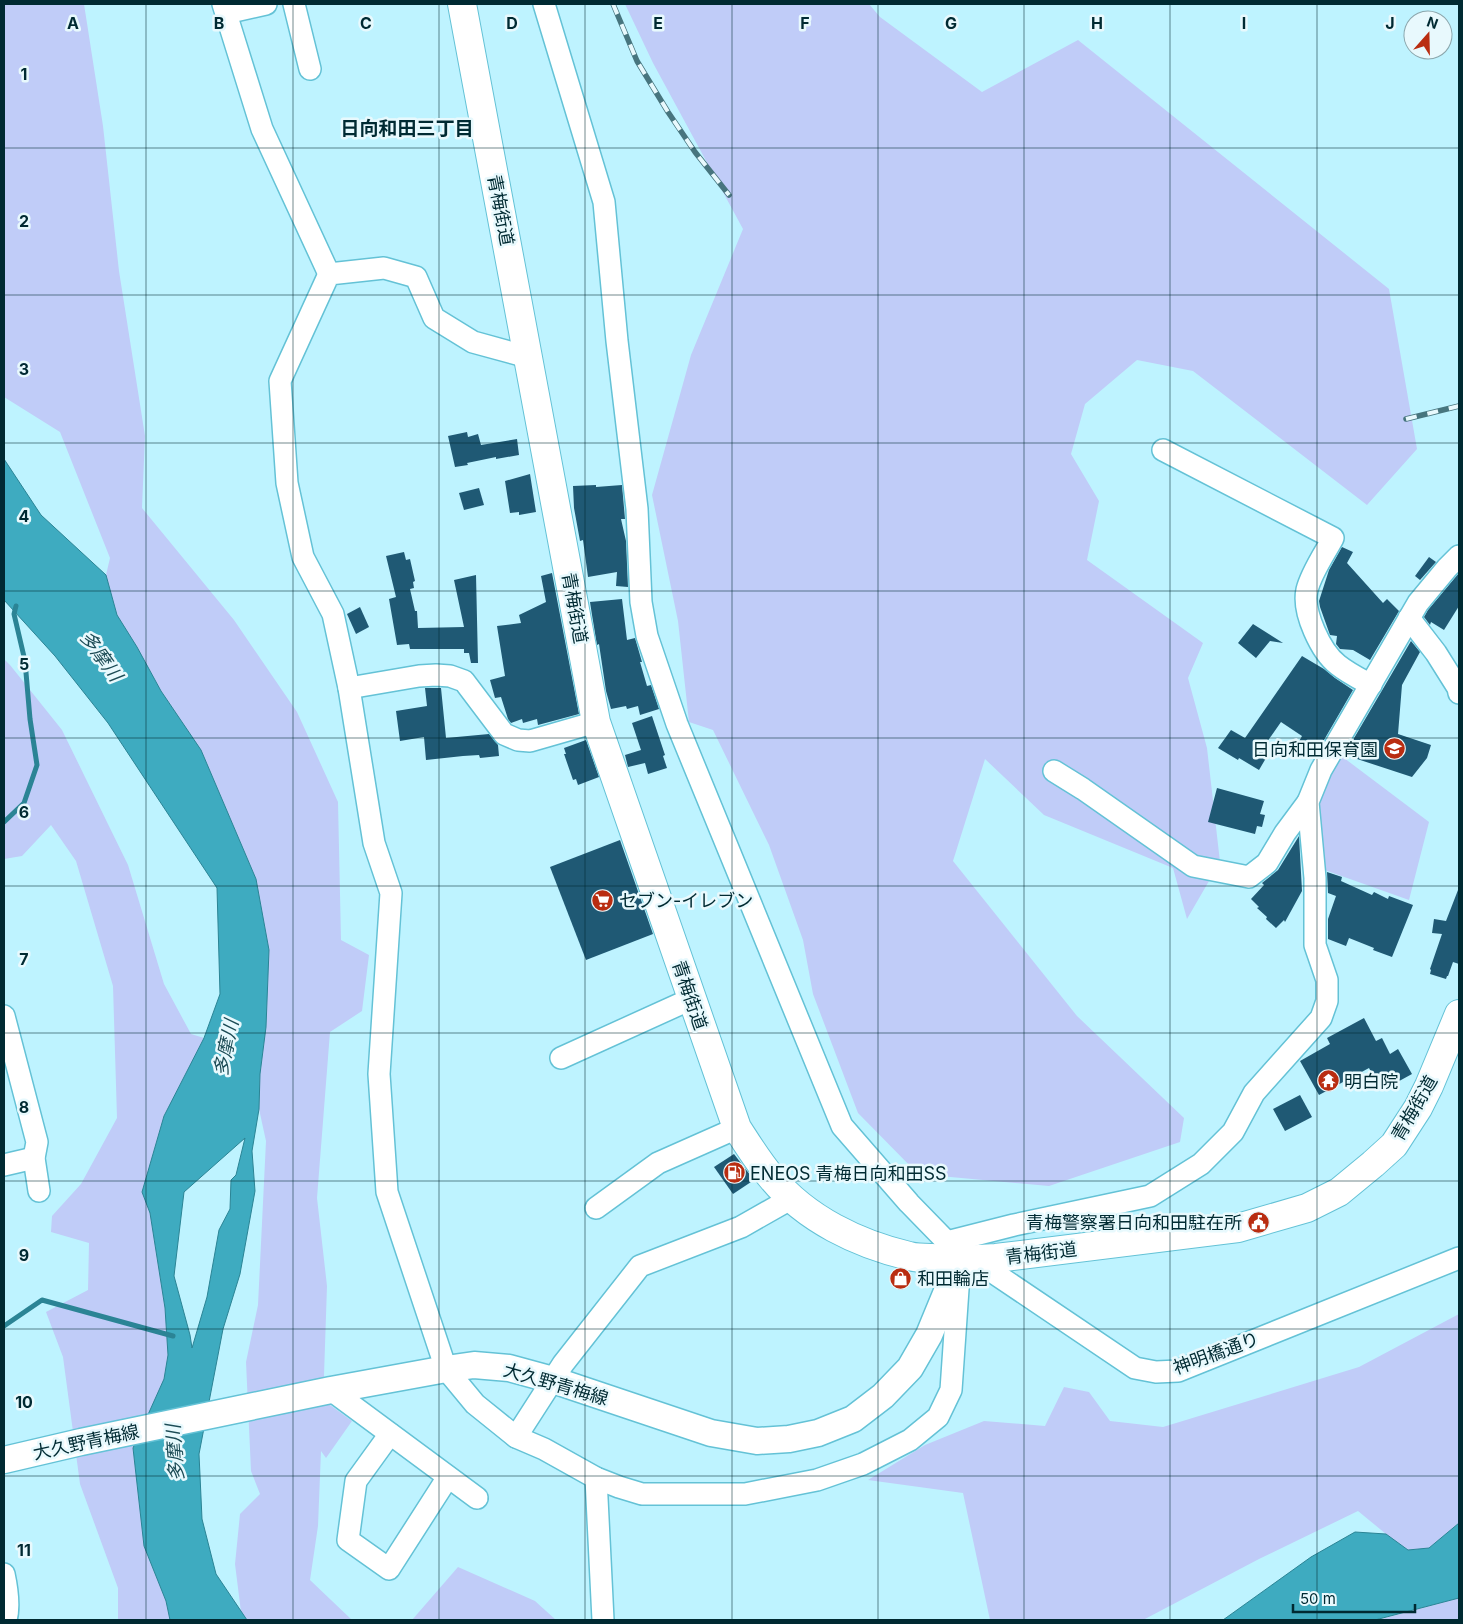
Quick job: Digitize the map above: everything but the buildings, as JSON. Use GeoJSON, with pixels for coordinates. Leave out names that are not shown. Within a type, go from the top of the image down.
{"type":"FeatureCollection","features":[{"type":"Feature","properties":{"kind":"highway","name":"青梅街道"},"geometry":{"type":"LineString","coordinates":[[462,4],[596,722],[737,1128],[772,1179],[819,1220],[865,1242],[910,1256],[953,1251],[996,1258],[1238,1228],[1308,1208],[1339,1192],[1394,1145],[1418,1108],[1429,1086],[1459,1014]]}},
{"type":"Feature","properties":{"kind":"main road","name":"大久野青梅線"},"geometry":{"type":"LineString","coordinates":[[4,1460],[80,1442],[324,1392],[474,1365],[509,1368],[553,1380],[711,1433],[757,1441],[789,1439],[818,1433],[852,1419],[883,1396],[910,1368],[929,1335],[953,1251]]}},
{"type":"Feature","properties":{"kind":"street"},"geometry":{"type":"LineString","coordinates":[[266,4],[224,9],[262,129],[329,274],[280,381],[287,483],[302,557],[332,614],[349,688],[374,843],[391,893],[379,1074],[387,1192],[446,1369],[475,1404],[516,1437],[544,1449],[596,1478],[642,1494],[745,1494],[817,1480],[863,1464],[910,1440],[938,1416],[951,1390],[953,1251],[842,1126],[677,724],[650,645],[641,602],[637,509],[617,342],[604,202],[544,4]]}},
{"type":"Feature","properties":{"kind":"street"},"geometry":{"type":"LineString","coordinates":[[294,4],[310,69]]}},
{"type":"Feature","properties":{"kind":"street"},"geometry":{"type":"LineString","coordinates":[[329,274],[384,268],[416,277],[434,318],[473,342],[528,357]]}},
{"type":"Feature","properties":{"kind":"street"},"geometry":{"type":"LineString","coordinates":[[1163,450],[1333,538],[1308,587],[1306,597],[1308,612],[1320,644],[1332,660],[1371,686]]}},
{"type":"Feature","properties":{"kind":"street"},"geometry":{"type":"LineString","coordinates":[[1054,771],[1083,789],[1193,866],[1249,877],[1267,863],[1285,833],[1308,802],[1321,770],[1418,603],[1459,556]]}},
{"type":"Feature","properties":{"kind":"street"},"geometry":{"type":"LineString","coordinates":[[1409,618],[1436,653],[1458,688],[1459,693]]}},
{"type":"Feature","properties":{"kind":"street"},"geometry":{"type":"LineString","coordinates":[[349,688],[418,676],[450,676],[464,681],[504,734],[518,740],[530,741],[596,722]]}},
{"type":"Feature","properties":{"kind":"street"},"geometry":{"type":"LineString","coordinates":[[953,1251],[1014,1225],[1150,1196],[1201,1164],[1233,1132],[1254,1093],[1321,1018],[1327,1001],[1327,980],[1315,945],[1315,878],[1308,802]]}},
{"type":"Feature","properties":{"kind":"street"},"geometry":{"type":"LineString","coordinates":[[561,1058],[691,999]]}},
{"type":"Feature","properties":{"kind":"street"},"geometry":{"type":"LineString","coordinates":[[4,1016],[13,1088],[37,1142],[34,1158],[39,1191]]}},
{"type":"Feature","properties":{"kind":"street"},"geometry":{"type":"LineString","coordinates":[[596,1208],[658,1163],[737,1128]]}},
{"type":"Feature","properties":{"kind":"street"},"geometry":{"type":"LineString","coordinates":[[4,1165],[34,1158]]}},
{"type":"Feature","properties":{"kind":"street"},"geometry":{"type":"LineString","coordinates":[[516,1437],[553,1380],[640,1266],[741,1227],[792,1198]]}},
{"type":"Feature","properties":{"kind":"street","name":"神明橋通り"},"geometry":{"type":"LineString","coordinates":[[953,1251],[994,1273],[1135,1368],[1156,1372],[1178,1371],[1459,1258]]}},
{"type":"Feature","properties":{"kind":"street"},"geometry":{"type":"LineString","coordinates":[[324,1392],[390,1434],[476,1498]]}},
{"type":"Feature","properties":{"kind":"street"},"geometry":{"type":"LineString","coordinates":[[390,1434],[356,1480],[348,1540],[356,1546],[389,1569],[448,1476]]}},
{"type":"Feature","properties":{"kind":"street"},"geometry":{"type":"LineString","coordinates":[[596,1478],[603,1620]]}},
{"type":"Feature","properties":{"kind":"street"},"geometry":{"type":"LineString","coordinates":[[4,1574],[7,1591],[8,1615],[6,1620]]}},
{"type":"Feature","properties":{"kind":"shaded area"},"geometry":{"type":"Polygon","coordinates":[[[4,4],[84,4],[103,126],[119,271],[145,436],[142,508],[234,620],[297,712],[338,802],[341,940],[369,955],[362,1011],[330,1032],[317,1198],[327,1286],[323,1405],[330,1405],[352,1421],[326,1458],[321,1451],[318,1526],[310,1580],[352,1620],[247,1620],[241,1612],[235,1564],[240,1514],[260,1494],[251,1471],[246,1362],[258,1305],[266,1141],[259,1109],[260,1074],[266,1027],[269,950],[256,879],[201,750],[161,691],[117,615],[106,575],[110,558],[60,432],[4,397],[4,4]]]}},
{"type":"Feature","properties":{"kind":"shaded area"},"geometry":{"type":"Polygon","coordinates":[[[625,4],[869,4],[880,17],[982,92],[1078,40],[1389,289],[1417,449],[1367,505],[1193,371],[1137,360],[1085,404],[1071,454],[1099,501],[1087,560],[1203,643],[1188,678],[1207,748],[1220,862],[1187,919],[1173,868],[1044,815],[985,759],[953,861],[1077,1016],[1184,1118],[1180,1142],[1049,1186],[918,1174],[858,1113],[813,994],[803,940],[769,845],[713,730],[689,722],[678,621],[652,495],[691,355],[743,229],[653,63],[625,4]]]}},
{"type":"Feature","properties":{"kind":"shaded area"},"geometry":{"type":"Polygon","coordinates":[[[4,659],[62,730],[128,865],[164,984],[191,1034],[204,1038],[164,1116],[142,1192],[150,1213],[165,1308],[168,1355],[164,1379],[133,1449],[144,1546],[166,1601],[170,1620],[118,1620],[118,1588],[80,1484],[63,1357],[46,1312],[88,1290],[89,1243],[51,1232],[52,1216],[81,1184],[117,1118],[113,986],[76,861],[51,825],[22,856],[4,859],[4,659]]]}},
{"type":"Feature","properties":{"kind":"shaded area"},"geometry":{"type":"Polygon","coordinates":[[[1358,722],[1344,758],[1429,822],[1409,900],[1319,868],[1312,806],[1358,722]]]}},
{"type":"Feature","properties":{"kind":"shaded area"},"geometry":{"type":"Polygon","coordinates":[[[1459,1314],[1459,1523],[1429,1548],[1408,1550],[1358,1511],[1259,1559],[1143,1620],[990,1620],[963,1493],[868,1480],[925,1445],[984,1421],[1045,1426],[1064,1387],[1089,1392],[1110,1421],[1163,1427],[1359,1367],[1459,1314]]]}},
{"type":"Feature","properties":{"kind":"shaded area"},"geometry":{"type":"Polygon","coordinates":[[[458,1567],[535,1601],[556,1620],[412,1620],[458,1567]]]}},
{"type":"Feature","properties":{"kind":"shaded area"},"geometry":{"type":"Polygon","coordinates":[[[1459,1598],[1459,1620],[1375,1620],[1385,1618],[1459,1598]]]}},
{"type":"Feature","properties":{"kind":"water","name":"多摩川"},"geometry":{"type":"Polygon","coordinates":[[[4,459],[41,515],[106,575],[117,615],[161,691],[201,750],[256,879],[269,950],[266,1027],[260,1074],[259,1109],[252,1151],[255,1191],[240,1274],[223,1329],[199,1454],[202,1519],[216,1574],[247,1620],[170,1620],[166,1601],[144,1546],[133,1448],[164,1379],[168,1355],[165,1308],[150,1213],[142,1192],[164,1116],[204,1038],[220,994],[217,888],[108,723],[55,656],[4,600],[4,459]],[[245,1138],[184,1192],[174,1276],[192,1348],[207,1297],[219,1230],[230,1209],[231,1180],[236,1175],[245,1138]]]}},
{"type":"Feature","properties":{"kind":"water"},"geometry":{"type":"Polygon","coordinates":[[[1459,1523],[1459,1598],[1375,1620],[1223,1620],[1311,1557],[1355,1532],[1386,1534],[1408,1550],[1429,1548],[1459,1523]]]}},
{"type":"Feature","properties":{"kind":"waterway"},"geometry":{"type":"LineString","coordinates":[[4,822],[24,803],[37,765],[30,719],[25,661],[14,614],[16,606]]}},
{"type":"Feature","properties":{"kind":"waterway"},"geometry":{"type":"LineString","coordinates":[[4,1326],[42,1300],[173,1336]]}},
{"type":"Feature","properties":{"kind":"railway"},"geometry":{"type":"LineString","coordinates":[[613,4],[637,61],[695,152],[729,195]]}},
{"type":"Feature","properties":{"kind":"railway"},"geometry":{"type":"LineString","coordinates":[[1406,419],[1459,406]]}},
{"type":"Feature","properties":{"kind":"place","name":"日向和田保育園"},"geometry":{"type":"Point","coordinates":[1394,749]}},
{"type":"Feature","properties":{"kind":"place","name":"セブン-イレブン"},"geometry":{"type":"Point","coordinates":[603,900]}},
{"type":"Feature","properties":{"kind":"place","name":"明白院"},"geometry":{"type":"Point","coordinates":[1328,1081]}},
{"type":"Feature","properties":{"kind":"place","name":"ENEOS 青梅日向和田SS"},"geometry":{"type":"Point","coordinates":[734,1173]}},
{"type":"Feature","properties":{"kind":"place","name":"青梅警察署日向和田駐在所"},"geometry":{"type":"Point","coordinates":[1258,1222]}},
{"type":"Feature","properties":{"kind":"place","name":"和田輪店"},"geometry":{"type":"Point","coordinates":[901,1278]}},
{"type":"Feature","properties":{"kind":"district","name":"日向和田三丁目"},"geometry":{"type":"Point","coordinates":[407,128]}}]}
